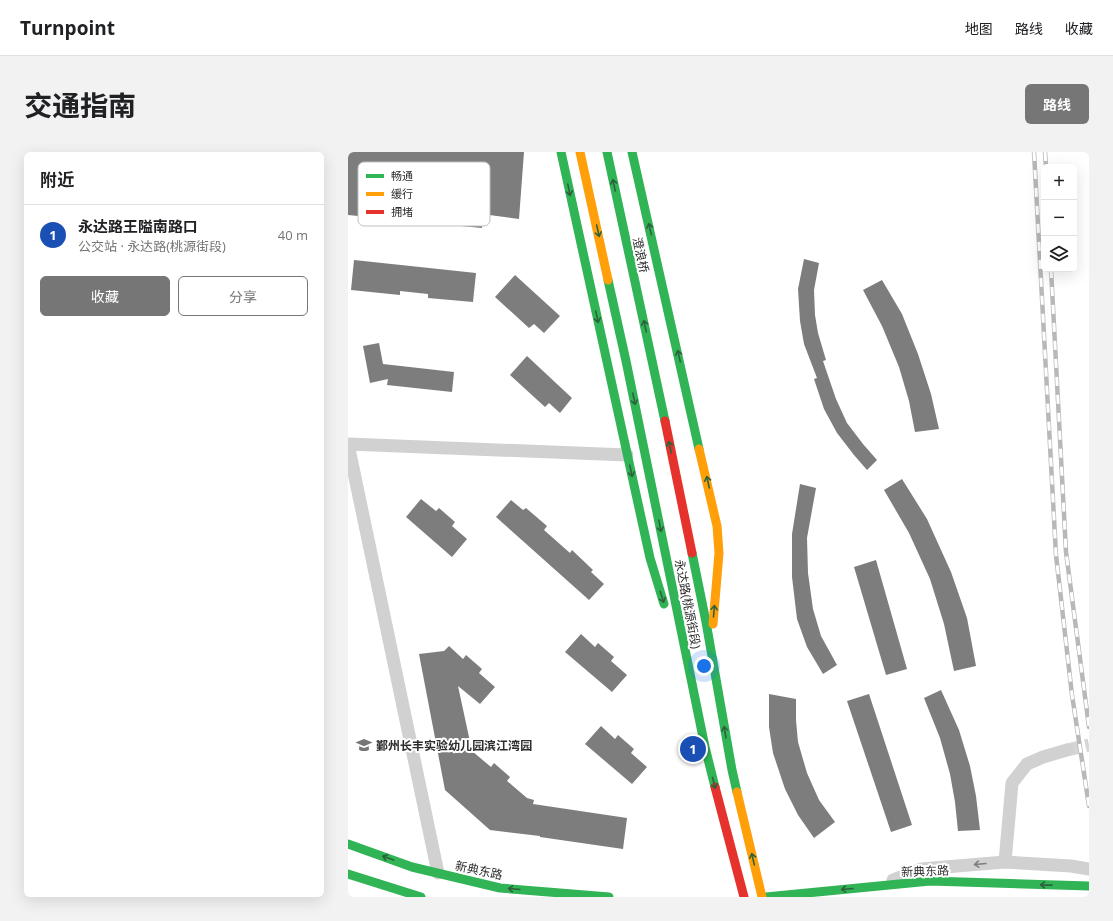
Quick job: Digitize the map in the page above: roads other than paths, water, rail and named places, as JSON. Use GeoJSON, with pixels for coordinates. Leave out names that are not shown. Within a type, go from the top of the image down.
{"type":"FeatureCollection","features":[{"type":"Feature","properties":{"kind":"main road"},"geometry":{"type":"LineString","coordinates":[[560,152],[650,558],[666,609]]}},
{"type":"Feature","properties":{"kind":"main road","name":"永达路(桃源街段)"},"geometry":{"type":"LineString","coordinates":[[580,152],[626,361],[705,748],[744,897]]}},
{"type":"Feature","properties":{"kind":"main road","name":"澄浪桥"},"geometry":{"type":"LineString","coordinates":[[606,152],[653,364]]}},
{"type":"Feature","properties":{"kind":"main road"},"geometry":{"type":"LineString","coordinates":[[632,152],[717,526],[719,553],[711,650]]}},
{"type":"Feature","properties":{"kind":"main road","name":"永达路(桃源街段)"},"geometry":{"type":"LineString","coordinates":[[653,364],[706,622],[732,770],[762,897]]}},
{"type":"Feature","properties":{"kind":"main road"},"geometry":{"type":"LineString","coordinates":[[671,624],[696,704]]}},
{"type":"Feature","properties":{"kind":"main road","name":"新典东路"},"geometry":{"type":"LineString","coordinates":[[348,844],[412,867],[500,888],[609,897]]}},
{"type":"Feature","properties":{"kind":"main road"},"geometry":{"type":"LineString","coordinates":[[348,874],[421,897]]}},
{"type":"Feature","properties":{"kind":"main road","name":"新典东路"},"geometry":{"type":"LineString","coordinates":[[766,897],[930,882],[1087,886]]}},
{"type":"Feature","properties":{"kind":"main road"},"geometry":{"type":"LineString","coordinates":[[398,890],[407,897]]}},
{"type":"Feature","properties":{"kind":"street"},"geometry":{"type":"LineString","coordinates":[[438,873],[348,444],[627,455]]}},
{"type":"Feature","properties":{"kind":"street"},"geometry":{"type":"LineString","coordinates":[[1005,862],[1012,783],[1027,764],[1043,757],[1067,750]]}},
{"type":"Feature","properties":{"kind":"street"},"geometry":{"type":"LineString","coordinates":[[875,887],[922,869],[1005,862],[1071,866],[1089,869]]}},
{"type":"Feature","properties":{"kind":"tunnel"},"geometry":{"type":"LineString","coordinates":[[1067,750],[1089,745]]}},
{"type":"Feature","properties":{"kind":"railway"},"geometry":{"type":"LineString","coordinates":[[1034,152],[1056,555],[1072,695],[1089,806]]}},
{"type":"Feature","properties":{"kind":"railway"},"geometry":{"type":"LineString","coordinates":[[1045,152],[1046,164]]}},
{"type":"Feature","properties":{"kind":"railway"},"geometry":{"type":"LineString","coordinates":[[1051,272],[1066,552],[1089,727]]}},
{"type":"Feature","properties":{"kind":"place","name":"鄞州长丰实验幼儿园滨江湾园"},"geometry":{"type":"Point","coordinates":[364,745]}},
{"type":"Feature","properties":{"kind":"place","name":"永达路王隘南路口"},"geometry":{"type":"Point","coordinates":[693,749]}}]}
